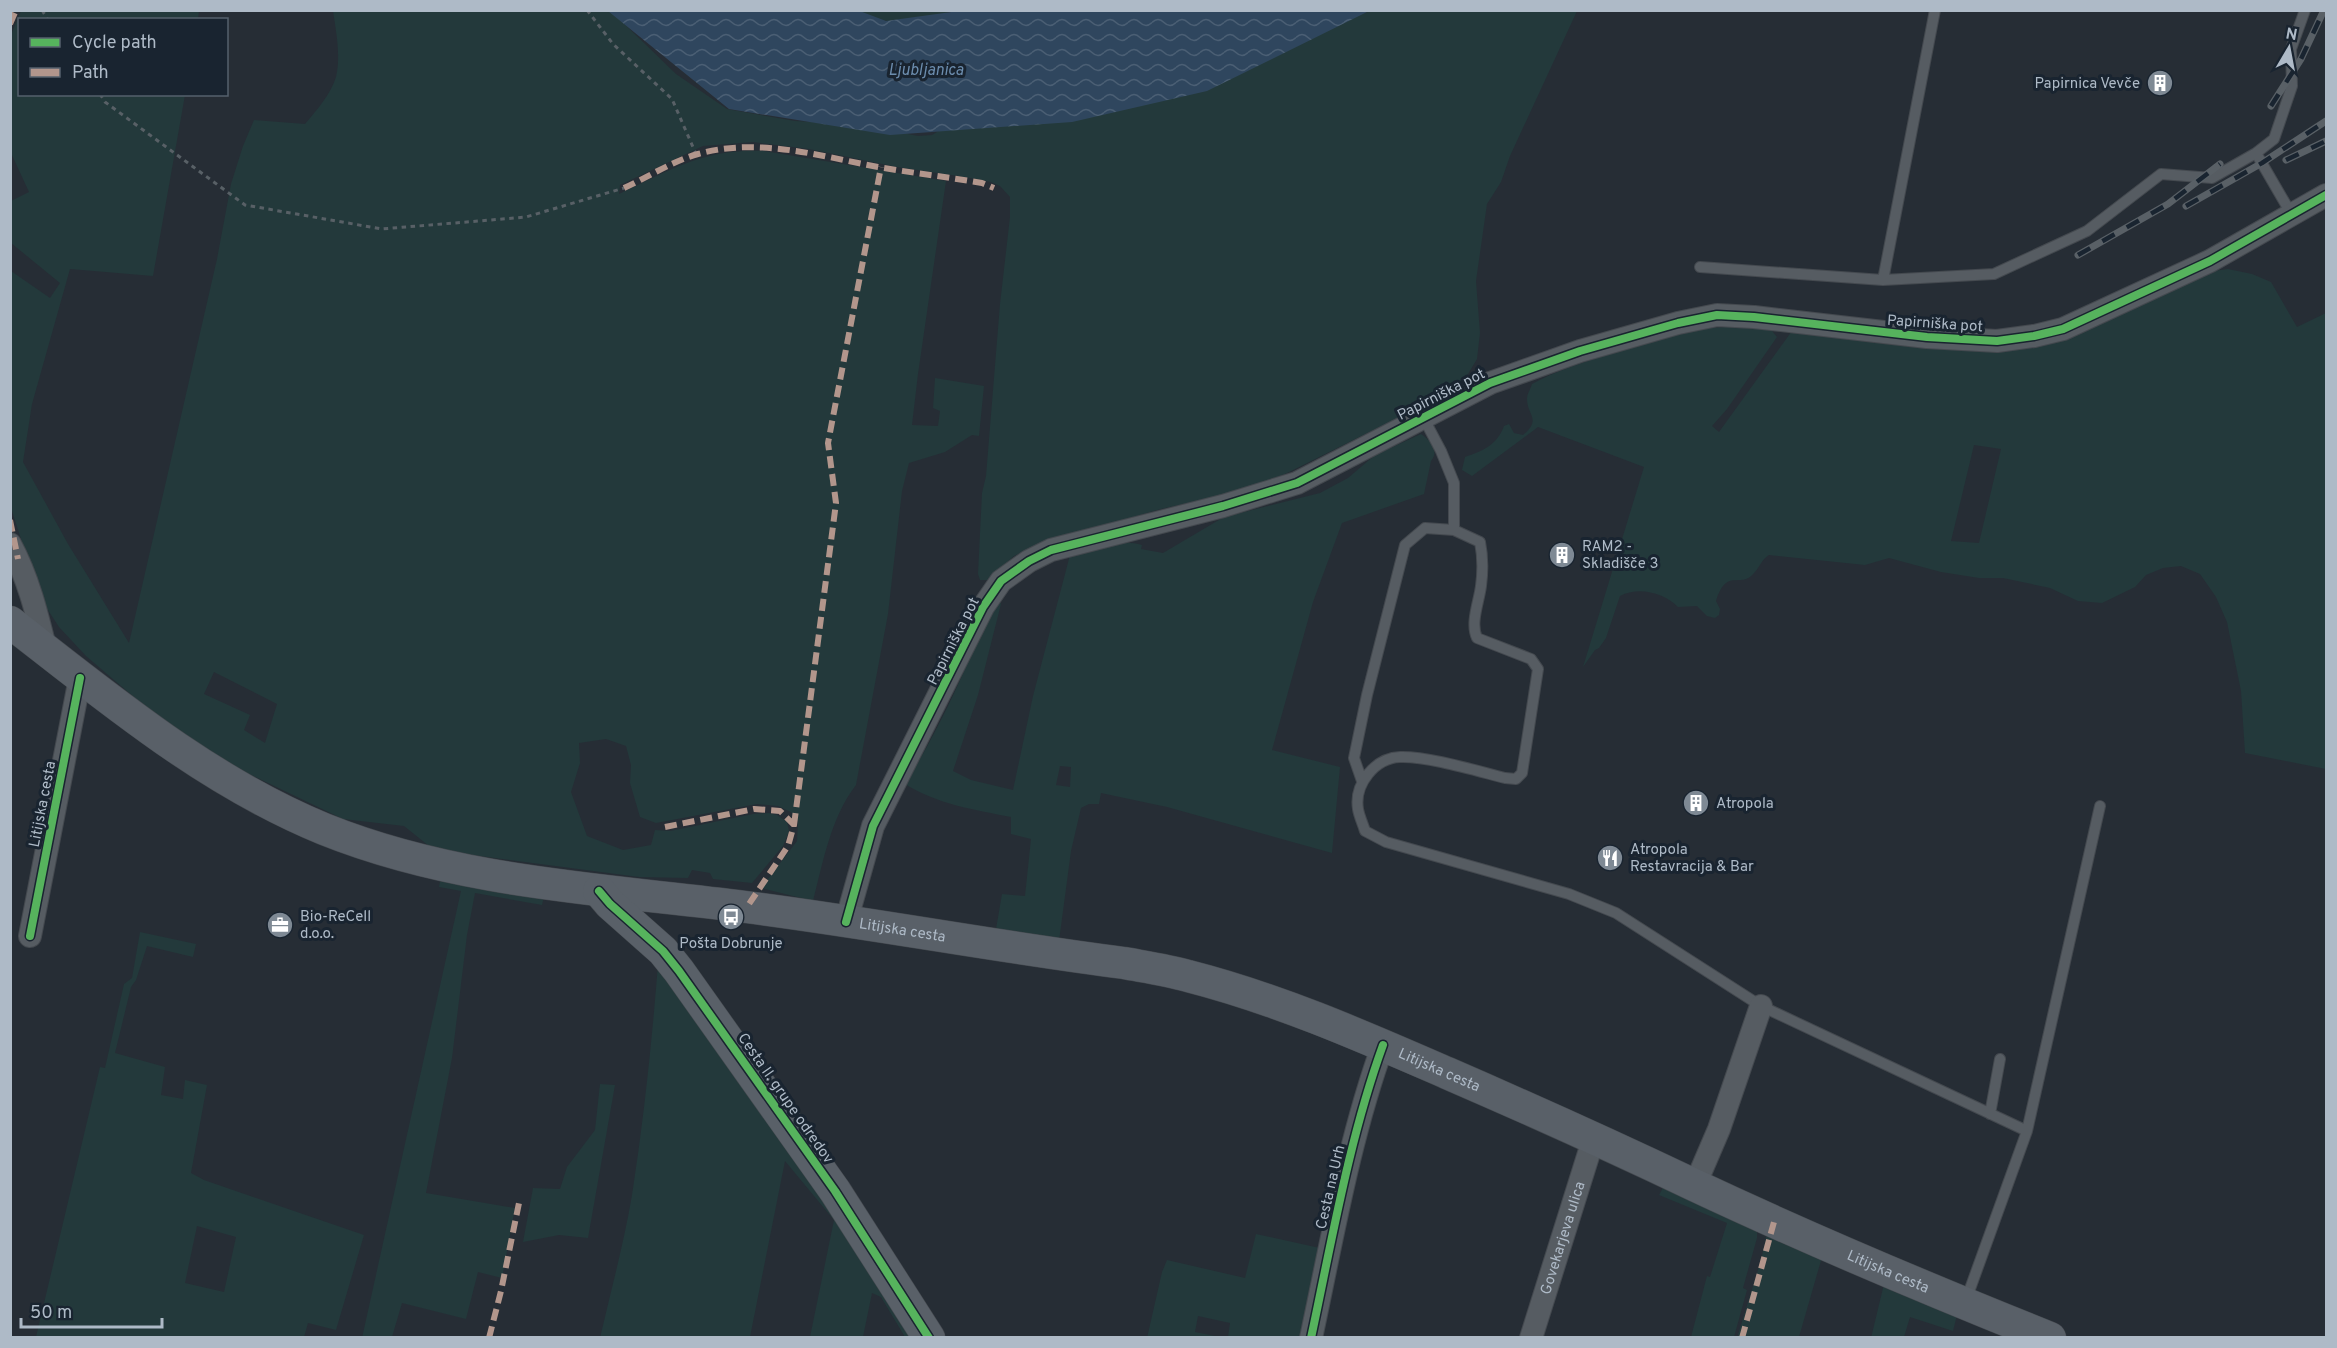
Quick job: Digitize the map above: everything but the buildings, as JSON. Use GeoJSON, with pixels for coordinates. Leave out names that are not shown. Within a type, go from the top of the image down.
{"type":"FeatureCollection","features":[{"type":"Feature","properties":{"kind":"main road","name":"Litijska cesta"},"geometry":{"type":"LineString","coordinates":[[10,622],[170,745],[267,802],[324,829],[390,852],[434,864],[599,891],[747,907],[1124,963],[1185,975],[1301,1012],[1383,1045],[1594,1137],[1774,1222],[2050,1338]]}},
{"type":"Feature","properties":{"kind":"main road","name":"Cesta II. grupe odredov"},"geometry":{"type":"LineString","coordinates":[[599,891],[610,904],[663,951],[679,971],[835,1191],[929,1338]]}},
{"type":"Feature","properties":{"kind":"street","name":"Papirniška pot"},"geometry":{"type":"LineString","coordinates":[[846,922],[873,826],[983,607],[1001,581],[1029,561],[1051,550],[1223,506],[1297,483],[1361,452],[1490,383],[1580,351],[1678,323],[1718,315],[1754,317],[1927,337],[1997,341],[2063,329],[2210,261],[2326,195]]}},
{"type":"Feature","properties":{"kind":"street"},"geometry":{"type":"LineString","coordinates":[[10,544],[32,597],[46,651]]}},
{"type":"Feature","properties":{"kind":"street","name":"Litijska cesta"},"geometry":{"type":"LineString","coordinates":[[30,936],[80,678]]}},
{"type":"Feature","properties":{"kind":"street"},"geometry":{"type":"LineString","coordinates":[[1695,1185],[1719,1129],[1761,1006]]}},
{"type":"Feature","properties":{"kind":"street","name":"Cesta na Urh"},"geometry":{"type":"LineString","coordinates":[[1311,1338],[1350,1155],[1368,1087],[1383,1045]]}},
{"type":"Feature","properties":{"kind":"street","name":"Govekarjeva ulica"},"geometry":{"type":"LineString","coordinates":[[1531,1338],[1546,1282],[1594,1137]]}},
{"type":"Feature","properties":{"kind":"lane"},"geometry":{"type":"LineString","coordinates":[[1883,280],[1935,10]]}},
{"type":"Feature","properties":{"kind":"lane"},"geometry":{"type":"LineString","coordinates":[[1700,267],[1883,280],[1994,274],[2087,231],[2161,174],[2212,178],[2256,153],[2274,139],[2292,86],[2291,49],[2306,10]]}},
{"type":"Feature","properties":{"kind":"lane"},"geometry":{"type":"LineString","coordinates":[[2256,153],[2292,215]]}},
{"type":"Feature","properties":{"kind":"lane"},"geometry":{"type":"LineString","coordinates":[[1424,417],[1454,483],[1454,530]]}},
{"type":"Feature","properties":{"kind":"lane"},"geometry":{"type":"LineString","coordinates":[[1362,781],[1380,762],[1399,757],[1419,759],[1505,778],[1516,779],[1522,773],[1538,669],[1530,659],[1477,638],[1473,631],[1482,584],[1483,558],[1480,542],[1454,530],[1425,528],[1405,545],[1366,694],[1354,758],[1362,781],[1358,807],[1365,831],[1386,842],[1569,894],[1616,913],[1761,1006],[2027,1131]]}},
{"type":"Feature","properties":{"kind":"lane"},"geometry":{"type":"LineString","coordinates":[[1965,1303],[2027,1131],[2100,806]]}},
{"type":"Feature","properties":{"kind":"lane"},"geometry":{"type":"LineString","coordinates":[[1990,1114],[2000,1059]]}},
{"type":"Feature","properties":{"kind":"path"},"geometry":{"type":"LineString","coordinates":[[587,10],[613,44],[672,99],[696,154]]}},
{"type":"Feature","properties":{"kind":"path"},"geometry":{"type":"LineString","coordinates":[[101,96],[105,102],[245,205],[382,229],[526,217],[624,188]]}},
{"type":"Feature","properties":{"kind":"green space"},"geometry":{"type":"Polygon","coordinates":[[[21,11],[199,11],[198,18],[18,18],[21,11]]]}},
{"type":"Feature","properties":{"kind":"green space"},"geometry":{"type":"Polygon","coordinates":[[[333,11],[611,11],[676,74],[727,109],[795,121],[863,125],[918,136],[932,135],[952,123],[1371,11],[1577,11],[1510,156],[1501,182],[1487,204],[1476,281],[1480,333],[1477,359],[1465,379],[1440,397],[1283,475],[1224,495],[1161,509],[1039,544],[1014,556],[987,580],[980,580],[978,574],[982,493],[986,476],[1000,304],[1010,217],[1010,197],[1000,186],[991,182],[897,167],[809,149],[753,142],[703,146],[620,185],[619,194],[689,162],[724,153],[743,151],[764,151],[946,181],[912,425],[938,426],[940,411],[933,408],[935,378],[984,386],[979,436],[972,435],[945,452],[909,463],[902,491],[888,614],[856,785],[834,825],[813,901],[761,888],[797,841],[798,821],[791,812],[778,806],[757,804],[656,823],[640,817],[630,783],[631,765],[626,746],[606,739],[579,743],[580,763],[571,792],[587,836],[623,850],[651,845],[655,830],[670,831],[753,814],[769,813],[787,822],[789,831],[783,846],[752,883],[713,879],[710,873],[692,870],[688,878],[639,877],[449,852],[429,846],[404,826],[343,819],[218,759],[149,710],[86,656],[59,627],[40,598],[11,508],[11,271],[50,298],[60,283],[11,243],[11,201],[29,192],[11,153],[10,37],[18,18],[18,96],[185,96],[153,276],[70,269],[32,404],[23,462],[68,544],[129,643],[217,259],[231,184],[243,146],[254,120],[305,124],[327,96],[336,77],[338,61],[333,11]],[[214,672],[204,694],[250,715],[244,730],[265,743],[277,704],[214,672]]]}},
{"type":"Feature","properties":{"kind":"green space"},"geometry":{"type":"Polygon","coordinates":[[[833,11],[952,11],[921,19],[892,21],[833,11]]]}},
{"type":"Feature","properties":{"kind":"green space"},"geometry":{"type":"Polygon","coordinates":[[[2228,269],[2252,274],[2271,282],[2297,327],[2326,313],[2326,769],[2245,753],[2241,691],[2227,622],[2216,597],[2200,574],[2181,566],[2163,568],[2146,575],[2135,587],[2102,603],[2078,601],[2050,588],[2003,578],[1979,578],[1941,572],[1889,558],[1865,565],[1769,555],[1749,578],[1729,581],[1725,584],[1716,601],[1720,609],[1719,615],[1715,618],[1707,616],[1697,606],[1678,607],[1666,598],[1643,591],[1620,596],[1606,638],[1583,667],[1644,467],[1538,427],[1472,476],[1462,470],[1465,457],[1493,443],[1504,426],[1509,424],[1514,433],[1523,435],[1529,430],[1533,421],[1527,399],[1532,384],[1577,365],[1667,337],[1708,328],[1729,327],[1772,331],[1777,337],[1727,409],[1712,426],[1719,432],[1792,331],[1927,348],[2008,351],[2206,272],[2228,269]],[[1974,445],[1951,541],[1979,543],[2001,449],[1974,445]]]}},
{"type":"Feature","properties":{"kind":"green space"},"geometry":{"type":"Polygon","coordinates":[[[1421,434],[1434,449],[1424,494],[1342,523],[1313,602],[1272,750],[1340,767],[1332,853],[1167,807],[1101,793],[1099,804],[1089,804],[1081,808],[1071,851],[1059,941],[995,935],[1002,894],[1025,896],[1031,839],[1011,834],[1011,817],[970,809],[930,797],[905,784],[926,749],[981,633],[999,601],[1001,604],[978,695],[953,771],[971,780],[1013,790],[1033,696],[1070,555],[1106,545],[1125,543],[1142,545],[1141,549],[1163,553],[1224,517],[1320,493],[1348,478],[1375,455],[1421,434]],[[1060,766],[1056,785],[1070,787],[1071,767],[1060,766]]]}},
{"type":"Feature","properties":{"kind":"green space"},"geometry":{"type":"Polygon","coordinates":[[[440,881],[544,896],[542,905],[475,893],[467,935],[452,1058],[426,1193],[515,1208],[502,1278],[478,1272],[466,1319],[402,1303],[392,1337],[362,1338],[461,891],[439,887],[440,881]]]}},
{"type":"Feature","properties":{"kind":"green space"},"geometry":{"type":"Polygon","coordinates":[[[140,932],[196,944],[193,957],[147,946],[136,980],[131,987],[115,1053],[165,1067],[161,1095],[183,1099],[185,1080],[207,1085],[191,1173],[204,1180],[364,1235],[336,1330],[308,1323],[304,1337],[36,1337],[100,1067],[105,1068],[124,984],[132,978],[140,932]],[[197,1226],[185,1283],[224,1292],[236,1237],[197,1226]]]}},
{"type":"Feature","properties":{"kind":"green space"},"geometry":{"type":"Polygon","coordinates":[[[658,964],[732,1060],[916,1337],[905,1337],[881,1297],[872,1293],[863,1337],[810,1337],[834,1220],[785,1161],[750,1337],[600,1338],[632,1195],[647,1080],[658,964]]]}},
{"type":"Feature","properties":{"kind":"green space"},"geometry":{"type":"Polygon","coordinates":[[[600,1084],[615,1085],[588,1238],[559,1235],[523,1242],[533,1188],[560,1189],[567,1167],[595,1130],[600,1084]]]}},
{"type":"Feature","properties":{"kind":"green space"},"geometry":{"type":"Polygon","coordinates":[[[1664,1186],[1757,1229],[1757,1238],[1743,1288],[1747,1290],[1734,1337],[1691,1337],[1707,1276],[1710,1277],[1727,1223],[1659,1195],[1664,1186]]]}},
{"type":"Feature","properties":{"kind":"green space"},"geometry":{"type":"Polygon","coordinates":[[[1767,1233],[1822,1257],[1799,1337],[1737,1338],[1761,1260],[1767,1233]]]}},
{"type":"Feature","properties":{"kind":"green space"},"geometry":{"type":"Polygon","coordinates":[[[1256,1234],[1324,1249],[1304,1337],[1228,1337],[1230,1323],[1198,1316],[1195,1332],[1220,1337],[1147,1338],[1162,1272],[1167,1260],[1245,1278],[1256,1234]]]}},
{"type":"Feature","properties":{"kind":"green space"},"geometry":{"type":"Polygon","coordinates":[[[1884,1284],[1957,1315],[1953,1331],[1910,1317],[1904,1337],[1871,1338],[1884,1284]]]}},
{"type":"Feature","properties":{"kind":"water","name":"Ljubljanica"},"geometry":{"type":"Polygon","coordinates":[[[857,10],[886,21],[966,10],[1369,11],[1207,91],[1072,122],[890,135],[729,109],[608,11],[857,10]]]}},
{"type":"Feature","properties":{"kind":"railway"},"geometry":{"type":"LineString","coordinates":[[2271,106],[2301,59],[2324,10]]}},
{"type":"Feature","properties":{"kind":"railway"},"geometry":{"type":"LineString","coordinates":[[2186,206],[2262,163],[2326,121]]}},
{"type":"Feature","properties":{"kind":"railway"},"geometry":{"type":"LineString","coordinates":[[2286,160],[2326,141]]}},
{"type":"Feature","properties":{"kind":"railway"},"geometry":{"type":"LineString","coordinates":[[2078,255],[2168,204],[2220,164]]}},
{"type":"Feature","properties":{"kind":"marked path"},"geometry":{"type":"LineString","coordinates":[[10,24],[16,10]]}},
{"type":"Feature","properties":{"kind":"marked path"},"geometry":{"type":"LineString","coordinates":[[624,188],[689,157],[721,149],[744,147],[789,150],[982,183],[994,188]]}},
{"type":"Feature","properties":{"kind":"marked path"},"geometry":{"type":"LineString","coordinates":[[794,825],[836,503],[828,443],[881,167]]}},
{"type":"Feature","properties":{"kind":"marked path"},"geometry":{"type":"LineString","coordinates":[[10,520],[18,559]]}},
{"type":"Feature","properties":{"kind":"marked path"},"geometry":{"type":"LineString","coordinates":[[665,827],[754,809],[780,811],[794,825],[788,846],[747,907]]}},
{"type":"Feature","properties":{"kind":"marked path"},"geometry":{"type":"LineString","coordinates":[[489,1338],[520,1198]]}},
{"type":"Feature","properties":{"kind":"marked path"},"geometry":{"type":"LineString","coordinates":[[1742,1338],[1774,1222]]}},
{"type":"Feature","properties":{"kind":"cycle path"},"geometry":{"type":"LineString","coordinates":[[846,922],[873,826],[983,607],[1001,581],[1029,561],[1051,550],[1223,506],[1297,483],[1490,383],[1580,351],[1678,323],[1717,315],[1754,317],[1927,337],[1997,341],[2063,329],[2210,261],[2326,195]]}},
{"type":"Feature","properties":{"kind":"cycle path"},"geometry":{"type":"LineString","coordinates":[[30,936],[80,678]]}},
{"type":"Feature","properties":{"kind":"cycle path"},"geometry":{"type":"LineString","coordinates":[[599,891],[610,904],[663,951],[679,971],[835,1191],[929,1338]]}},
{"type":"Feature","properties":{"kind":"cycle path"},"geometry":{"type":"LineString","coordinates":[[1311,1338],[1351,1153],[1383,1045]]}},
{"type":"Feature","properties":{"kind":"place","name":"Papirnica Vevče"},"geometry":{"type":"Point","coordinates":[2160,83]}},
{"type":"Feature","properties":{"kind":"place","name":"RAM2 - Skladišče 3"},"geometry":{"type":"Point","coordinates":[1562,555]}},
{"type":"Feature","properties":{"kind":"place","name":"Atropola"},"geometry":{"type":"Point","coordinates":[1696,803]}},
{"type":"Feature","properties":{"kind":"place","name":"Atropola Restavracija & Bar"},"geometry":{"type":"Point","coordinates":[1610,858]}},
{"type":"Feature","properties":{"kind":"place","name":"Pošta Dobrunje"},"geometry":{"type":"Point","coordinates":[731,917]}},
{"type":"Feature","properties":{"kind":"place","name":"Bio-ReCell d.o.o."},"geometry":{"type":"Point","coordinates":[280,925]}}]}
